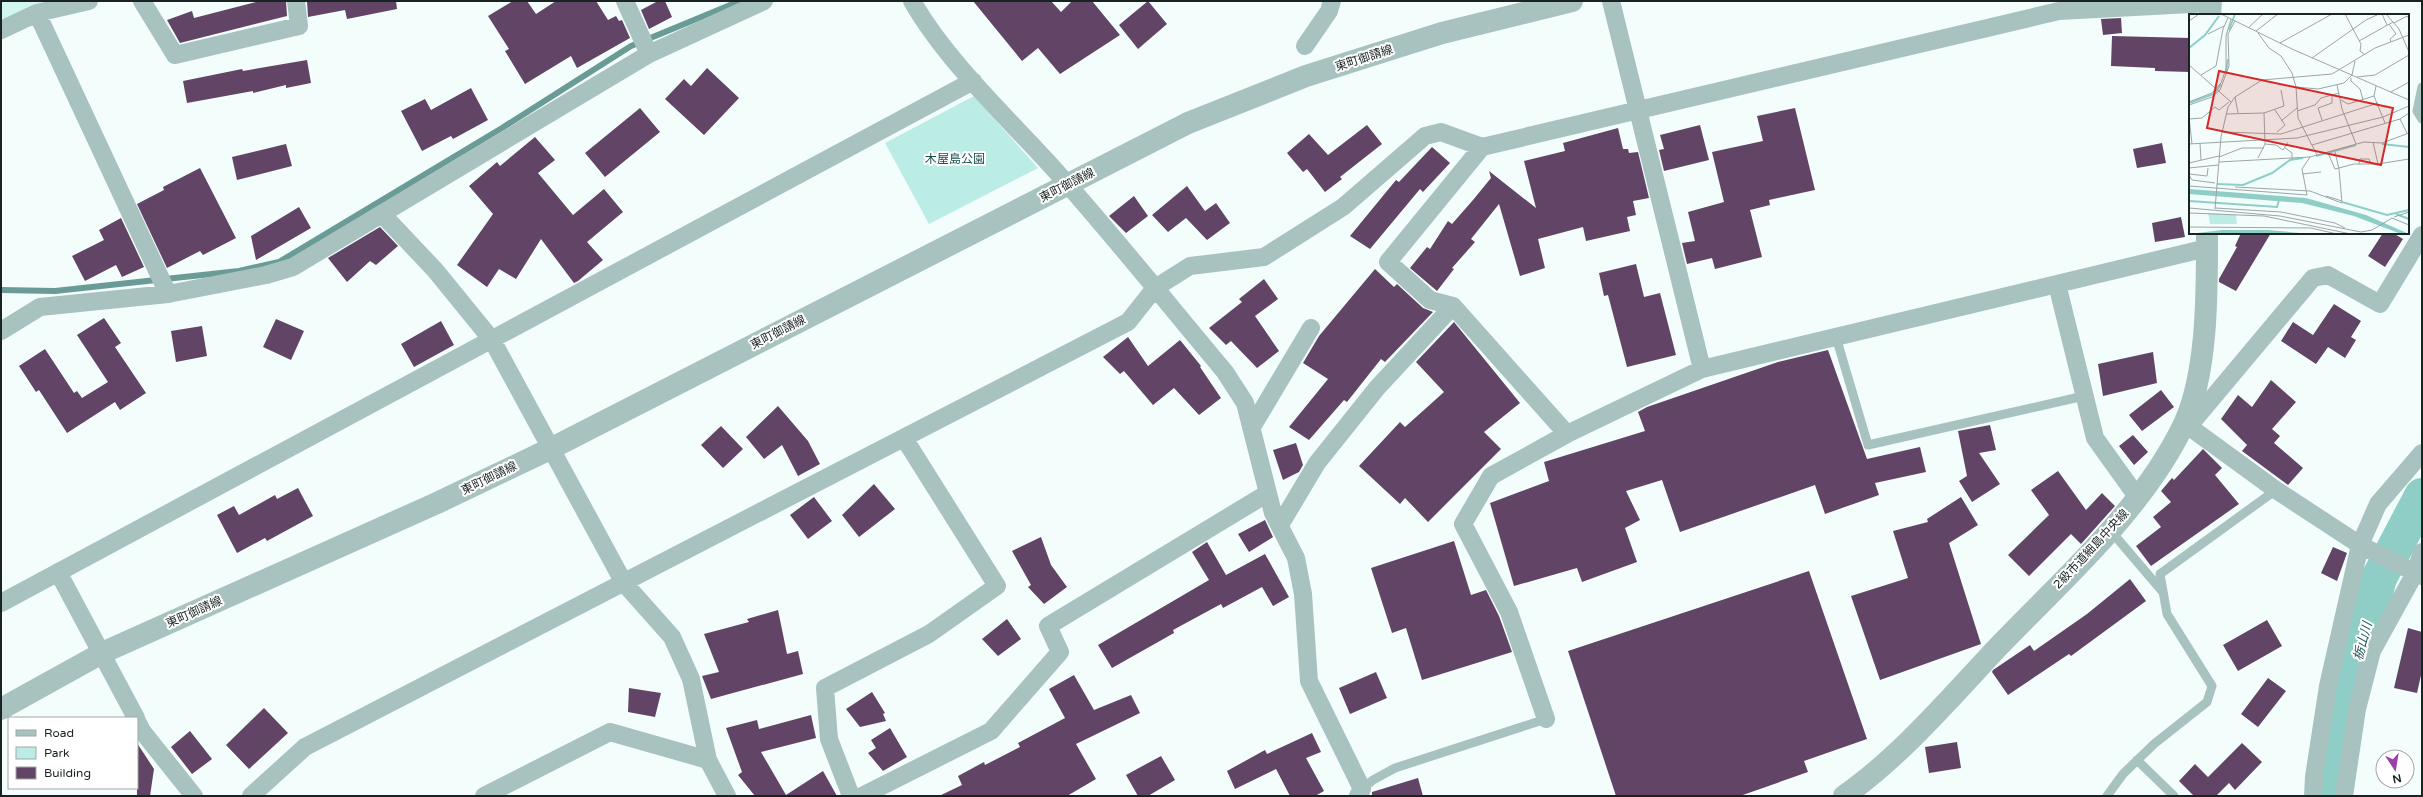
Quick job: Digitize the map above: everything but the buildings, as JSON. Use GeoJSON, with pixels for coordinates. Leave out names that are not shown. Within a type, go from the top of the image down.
{"type":"FeatureCollection","features":[{"type":"Feature","properties":{"kind":"street"},"geometry":{"type":"LineString","coordinates":[[1,30],[37,13],[89,1]]}},
{"type":"Feature","properties":{"kind":"street"},"geometry":{"type":"LineString","coordinates":[[142,1],[175,55],[300,26],[296,1]]}},
{"type":"Feature","properties":{"kind":"street"},"geometry":{"type":"LineString","coordinates":[[625,1],[649,54]]}},
{"type":"Feature","properties":{"kind":"street"},"geometry":{"type":"LineString","coordinates":[[1,331],[40,307],[168,294],[266,275],[293,267],[649,54],[737,6],[764,1]]}},
{"type":"Feature","properties":{"kind":"street"},"geometry":{"type":"LineString","coordinates":[[912,1],[921,18],[973,82],[1067,185],[1155,288],[1225,372],[1245,403],[1274,513],[1296,558],[1302,586],[1309,681],[1360,793]]}},
{"type":"Feature","properties":{"kind":"street"},"geometry":{"type":"LineString","coordinates":[[1306,46],[1330,10],[1332,1]]}},
{"type":"Feature","properties":{"kind":"street","name":"東町御請線"},"geometry":{"type":"LineString","coordinates":[[1,709],[102,653],[436,503],[550,448],[1188,123],[1306,76],[1442,33],[1572,1]]}},
{"type":"Feature","properties":{"kind":"street"},"geometry":{"type":"LineString","coordinates":[[1611,1],[1702,369]]}},
{"type":"Feature","properties":{"kind":"street"},"geometry":{"type":"LineString","coordinates":[[251,796],[305,747],[1128,322],[1155,288],[1190,266],[1264,257],[1343,207],[1425,136],[1441,132],[1482,147],[2059,10],[2210,6]]}},
{"type":"Feature","properties":{"kind":"street"},"geometry":{"type":"LineString","coordinates":[[37,13],[168,294]]}},
{"type":"Feature","properties":{"kind":"street"},"geometry":{"type":"LineString","coordinates":[[1,603],[973,82]]}},
{"type":"Feature","properties":{"kind":"street"},"geometry":{"type":"LineString","coordinates":[[1482,147],[1388,262],[1430,300],[1453,306],[1568,434]]}},
{"type":"Feature","properties":{"kind":"street"},"geometry":{"type":"LineString","coordinates":[[382,214],[435,270],[492,340],[624,583],[672,637],[691,679],[708,760],[727,796]]}},
{"type":"Feature","properties":{"kind":"street"},"geometry":{"type":"LineString","coordinates":[[2419,574],[2360,545],[2276,490],[2187,425],[2313,278],[2328,274],[2380,304],[2422,235]]}},
{"type":"Feature","properties":{"kind":"street"},"geometry":{"type":"LineString","coordinates":[[1546,719],[1509,612],[1463,524],[1491,476],[1568,434],[1702,369],[2057,284],[2207,241]]}},
{"type":"Feature","properties":{"kind":"street","name":"2級市道細島中央線"},"geometry":{"type":"LineString","coordinates":[[1844,796],[1867,780],[1941,707],[2110,530],[2138,498],[2187,425],[2202,350],[2207,241]]}},
{"type":"Feature","properties":{"kind":"street"},"geometry":{"type":"LineString","coordinates":[[2057,284],[2094,438],[2138,498]]}},
{"type":"Feature","properties":{"kind":"street"},"geometry":{"type":"LineString","coordinates":[[1280,525],[1317,464],[1337,438],[1377,388],[1453,306]]}},
{"type":"Feature","properties":{"kind":"street"},"geometry":{"type":"LineString","coordinates":[[1252,427],[1311,328]]}},
{"type":"Feature","properties":{"kind":"street"},"geometry":{"type":"LineString","coordinates":[[851,796],[829,739],[825,688],[929,634],[997,586],[904,438]]}},
{"type":"Feature","properties":{"kind":"street"},"geometry":{"type":"LineString","coordinates":[[2313,796],[2314,777],[2328,686],[2360,545],[2378,504],[2422,453]]}},
{"type":"Feature","properties":{"kind":"street"},"geometry":{"type":"LineString","coordinates":[[862,796],[991,731],[1060,652],[1048,626],[1268,493]]}},
{"type":"Feature","properties":{"kind":"street"},"geometry":{"type":"LineString","coordinates":[[2344,796],[2357,709],[2372,651],[2419,574],[2422,552]]}},
{"type":"Feature","properties":{"kind":"street"},"geometry":{"type":"LineString","coordinates":[[58,572],[135,717]]}},
{"type":"Feature","properties":{"kind":"street"},"geometry":{"type":"LineString","coordinates":[[138,723],[142,731],[194,796]]}},
{"type":"Feature","properties":{"kind":"street"},"geometry":{"type":"LineString","coordinates":[[484,796],[610,732],[708,760]]}},
{"type":"Feature","properties":{"kind":"lane"},"geometry":{"type":"LineString","coordinates":[[2422,88],[2417,111],[2422,119]]}},
{"type":"Feature","properties":{"kind":"lane"},"geometry":{"type":"LineString","coordinates":[[1836,337],[1868,445],[2084,396]]}},
{"type":"Feature","properties":{"kind":"lane"},"geometry":{"type":"LineString","coordinates":[[2107,796],[2123,774],[2137,760],[2207,702],[2212,686],[2167,614],[2160,574],[2276,490]]}},
{"type":"Feature","properties":{"kind":"lane"},"geometry":{"type":"LineString","coordinates":[[2110,530],[2163,592]]}},
{"type":"Feature","properties":{"kind":"lane"},"geometry":{"type":"LineString","coordinates":[[1360,793],[1373,780],[1395,768],[1546,719]]}},
{"type":"Feature","properties":{"kind":"lane"},"geometry":{"type":"LineString","coordinates":[[2137,760],[2174,796]]}},
{"type":"Feature","properties":{"kind":"shaded area"},"geometry":{"type":"Polygon","coordinates":[[[1,1],[62,1],[1,26],[1,1]]]}},
{"type":"Feature","properties":{"kind":"green space","name":"木屋島公園"},"geometry":{"type":"Polygon","coordinates":[[[974,96],[1038,168],[929,224],[885,143],[974,96]]]}},
{"type":"Feature","properties":{"kind":"waterway"},"geometry":{"type":"LineString","coordinates":[[1,290],[55,291],[239,271],[279,262],[502,128],[631,46],[740,1]]}},
{"type":"Feature","properties":{"kind":"waterway","name":"栃山川"},"geometry":{"type":"LineString","coordinates":[[2330,796],[2333,747],[2379,578],[2422,496]]}}]}
